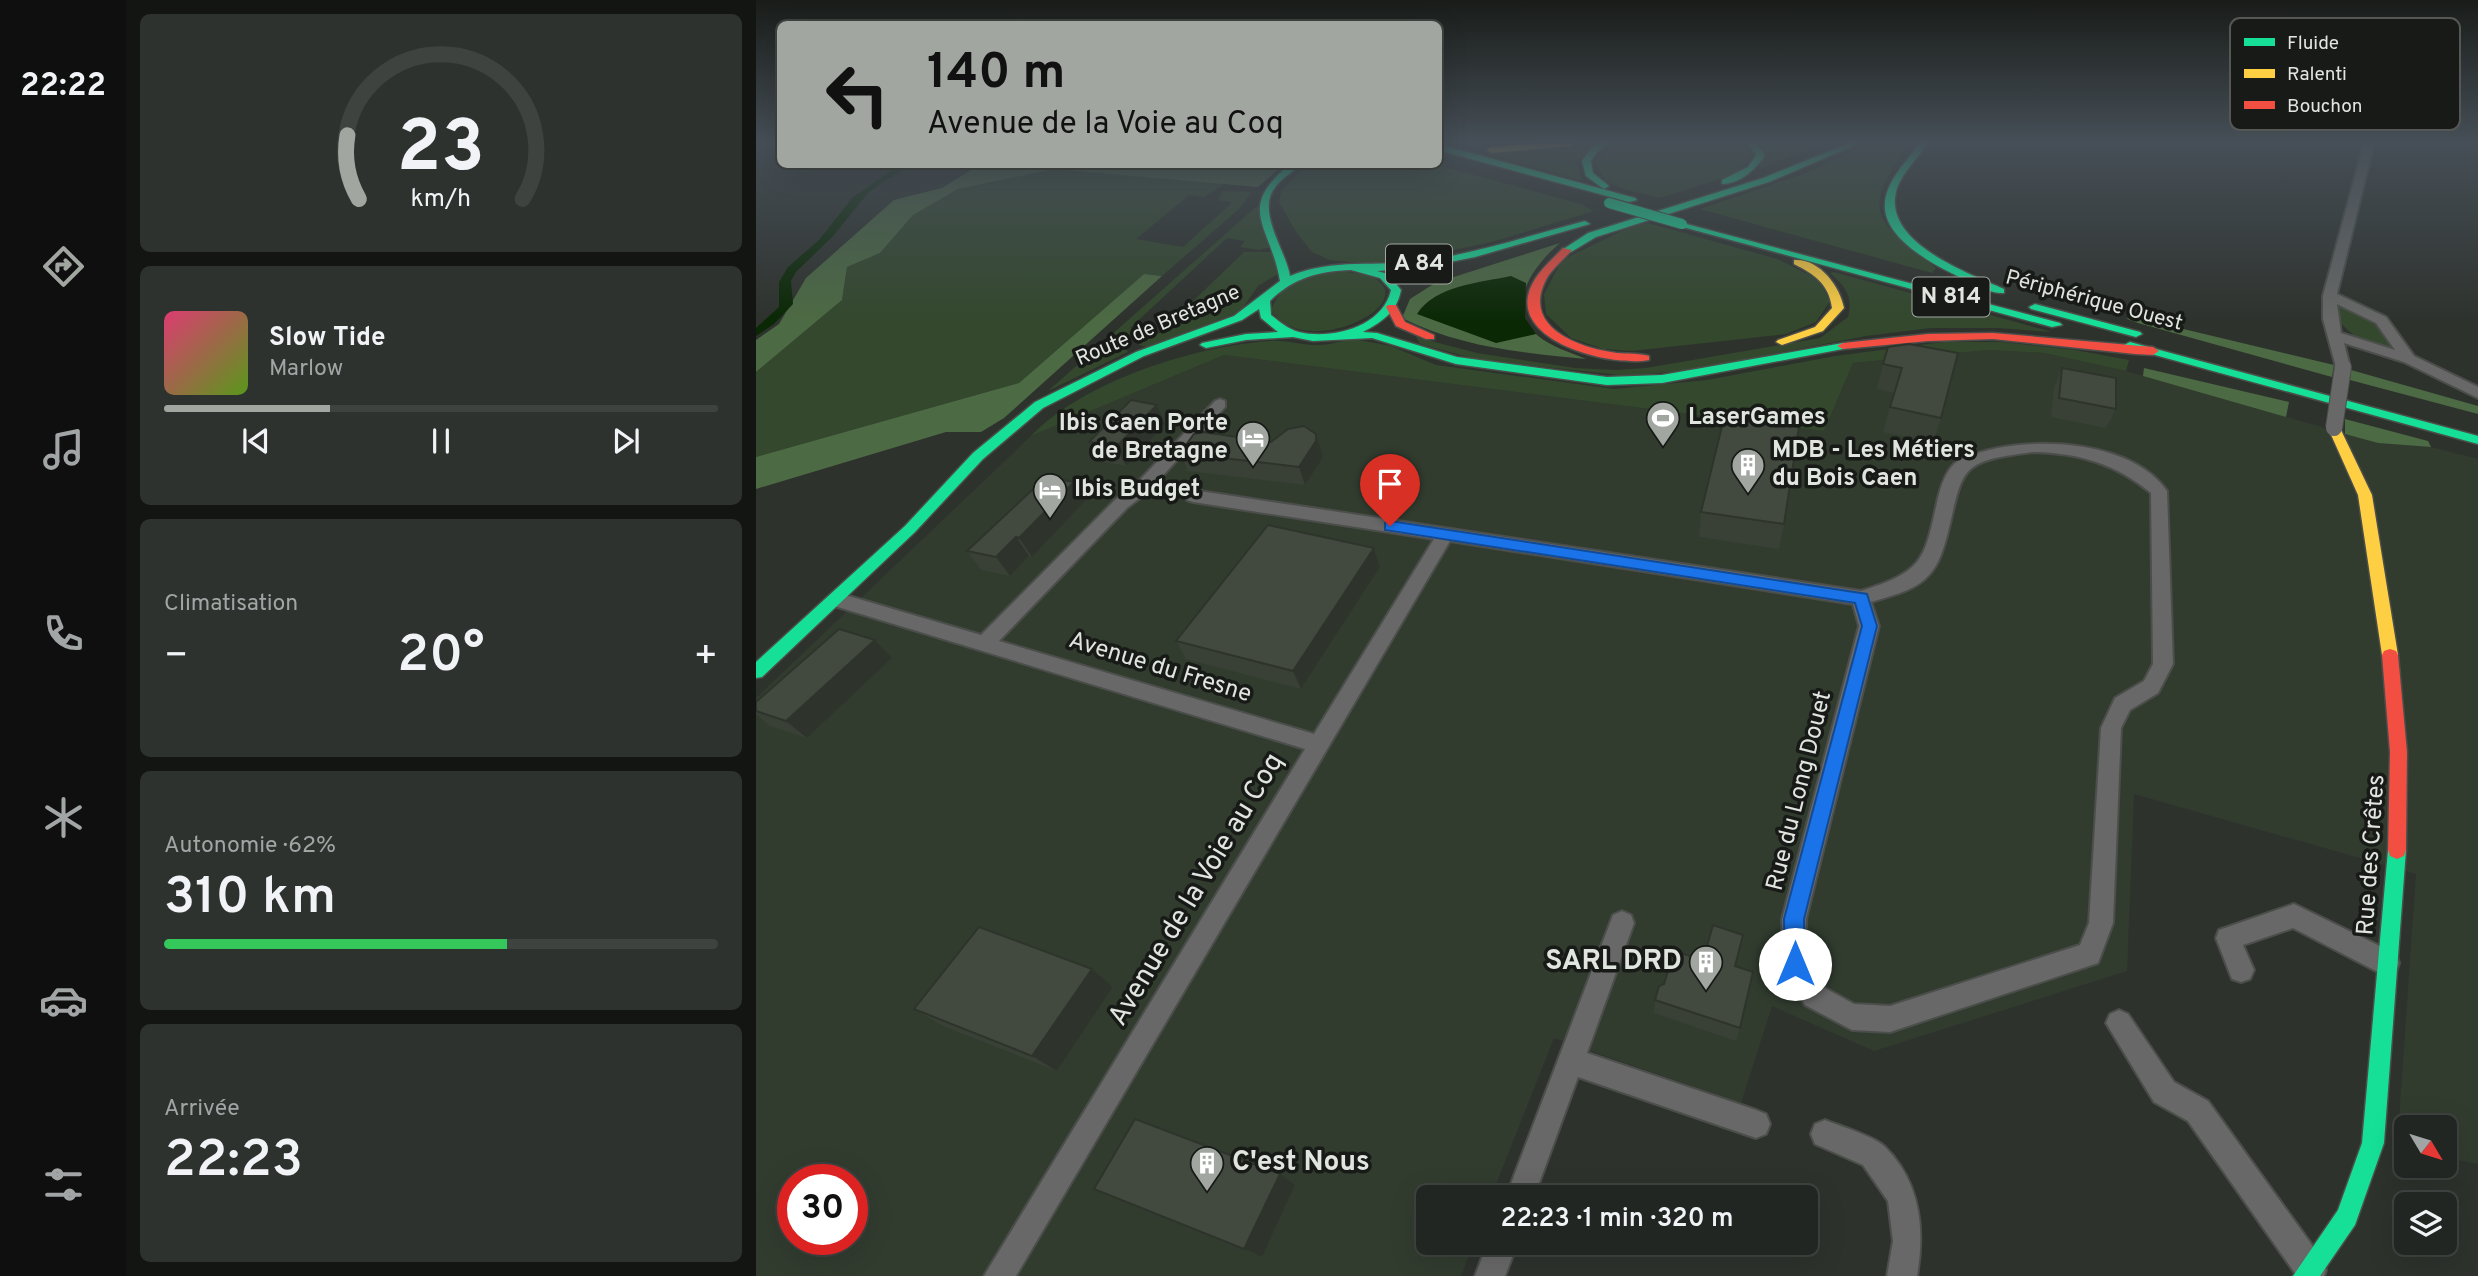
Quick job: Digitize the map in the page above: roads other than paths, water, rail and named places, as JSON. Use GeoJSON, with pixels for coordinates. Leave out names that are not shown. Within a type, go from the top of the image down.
{"type":"FeatureCollection","features":[{"type":"Feature","properties":{"kind":"main road"},"geometry":{"type":"LineString","coordinates":[[1266,203],[1264,212],[1286,266],[1284,281],[1310,271],[1340,267],[1362,268],[1389,279],[1396,292],[1393,317],[1401,325],[1427,336],[1520,356],[1627,366],[1691,357],[1805,335],[1827,322],[1838,309],[1835,290],[1829,281],[1801,264],[1749,242]]}},
{"type":"Feature","properties":{"kind":"main road"},"geometry":{"type":"LineString","coordinates":[[1273,203],[1273,210],[1284,226]]}},
{"type":"Feature","properties":{"kind":"main road","name":"N 814"},"geometry":{"type":"LineString","coordinates":[[1607,203],[1749,242]]}},
{"type":"Feature","properties":{"kind":"main road","name":"Périphérique Ouest"},"geometry":{"type":"LineString","coordinates":[[1642,203],[2478,425]]}},
{"type":"Feature","properties":{"kind":"main road","name":"A 84"},"geometry":{"type":"LineString","coordinates":[[1362,268],[1395,269],[1475,253],[1661,203]]}},
{"type":"Feature","properties":{"kind":"main road","name":"A 84"},"geometry":{"type":"LineString","coordinates":[[1394,303],[1419,283],[1562,237],[1691,203]]}},
{"type":"Feature","properties":{"kind":"main road"},"geometry":{"type":"LineString","coordinates":[[1656,358],[1603,356],[1581,351],[1558,340],[1546,330],[1539,318],[1534,306],[1535,287],[1550,262],[1570,245],[1613,228],[1696,203]]}},
{"type":"Feature","properties":{"kind":"main road"},"geometry":{"type":"LineString","coordinates":[[1890,203],[1897,224],[1915,245],[1942,265],[2029,305]]}},
{"type":"Feature","properties":{"kind":"main road","name":"Périphérique Ouest"},"geometry":{"type":"LineString","coordinates":[[1749,242],[2478,440]]}},
{"type":"Feature","properties":{"kind":"main road"},"geometry":{"type":"LineString","coordinates":[[1307,253],[1340,267]]}},
{"type":"Feature","properties":{"kind":"main road","name":"Route de Bretagne"},"geometry":{"type":"LineString","coordinates":[[756,672],[911,529],[957,477],[1039,405],[1140,354],[1238,318],[1265,300],[1284,281]]}},
{"type":"Feature","properties":{"kind":"main road"},"geometry":{"type":"LineString","coordinates":[[1265,300],[1263,308],[1270,323],[1293,334]]}},
{"type":"Feature","properties":{"kind":"main road"},"geometry":{"type":"LineString","coordinates":[[1332,335],[1362,328],[1394,303]]}},
{"type":"Feature","properties":{"kind":"main road","name":"Route de Bretagne"},"geometry":{"type":"LineString","coordinates":[[911,529],[939,509],[1028,425],[1083,391],[1187,350],[1246,337],[1293,334],[1373,335],[1456,360],[1607,381],[1662,379],[1843,346],[1948,336],[2015,337],[2114,351],[2153,351]]}},
{"type":"Feature","properties":{"kind":"main road","name":"Rue des Crêtes"},"geometry":{"type":"LineString","coordinates":[[2308,1273],[2347,1217],[2374,1143],[2401,798],[2399,718],[2365,495],[2334,428]]}},
{"type":"Feature","properties":{"kind":"street"},"geometry":{"type":"LineString","coordinates":[[2334,428],[2343,368],[2330,318],[2330,296],[2354,203]]}},
{"type":"Feature","properties":{"kind":"street"},"geometry":{"type":"LineString","coordinates":[[2330,296],[2381,320],[2409,359]]}},
{"type":"Feature","properties":{"kind":"street"},"geometry":{"type":"LineString","coordinates":[[2335,336],[2409,359],[2478,393]]}},
{"type":"Feature","properties":{"kind":"street"},"geometry":{"type":"LineString","coordinates":[[985,643],[1121,504],[1142,488],[1220,404]]}},
{"type":"Feature","properties":{"kind":"street","name":"Rue du Long Douet"},"geometry":{"type":"LineString","coordinates":[[2016,446],[2054,446],[2115,460],[2139,472],[2159,491],[2163,664],[2151,687],[2122,704],[2110,728],[2101,923],[2089,954],[1890,1019],[1852,1017],[1814,996],[1795,964],[1794,919],[1870,626],[1861,598],[1908,583],[1924,573],[1934,556],[1951,481],[1959,468],[1976,459],[2016,446]]}},
{"type":"Feature","properties":{"kind":"street"},"geometry":{"type":"LineString","coordinates":[[1193,496],[1861,598]]}},
{"type":"Feature","properties":{"kind":"street","name":"Avenue de la Voie au Coq"},"geometry":{"type":"LineString","coordinates":[[999,1276],[1445,535]]}},
{"type":"Feature","properties":{"kind":"street","name":"Avenue du Fresne"},"geometry":{"type":"LineString","coordinates":[[835,599],[1319,744]]}},
{"type":"Feature","properties":{"kind":"street"},"geometry":{"type":"LineString","coordinates":[[2241,970],[2228,938],[2294,916],[2387,963]]}},
{"type":"Feature","properties":{"kind":"street"},"geometry":{"type":"LineString","coordinates":[[1524,1185],[1622,923]]}},
{"type":"Feature","properties":{"kind":"street"},"geometry":{"type":"LineString","coordinates":[[2119,1023],[2164,1092],[2197,1111],[2308,1273]]}},
{"type":"Feature","properties":{"kind":"street"},"geometry":{"type":"LineString","coordinates":[[1571,1061],[1756,1124]]}},
{"type":"Feature","properties":{"kind":"street"},"geometry":{"type":"LineString","coordinates":[[1825,1134],[1873,1155],[1902,1196],[1908,1241],[1902,1276]]}},
{"type":"Feature","properties":{"kind":"street"},"geometry":{"type":"LineString","coordinates":[[1490,1276],[1498,1255]]}},
{"type":"Feature","properties":{"kind":"place","name":"LaserGames"},"geometry":{"type":"Point","coordinates":[1663,448]}},
{"type":"Feature","properties":{"kind":"place","name":"Ibis Caen Porte de Bretagne"},"geometry":{"type":"Point","coordinates":[1253,468]}},
{"type":"Feature","properties":{"kind":"place","name":"MDB - Les Métiers du Bois Caen"},"geometry":{"type":"Point","coordinates":[1748,495]}},
{"type":"Feature","properties":{"kind":"place","name":"Ibis Budget"},"geometry":{"type":"Point","coordinates":[1050,520]}},
{"type":"Feature","properties":{"kind":"place","name":"SARL DRD"},"geometry":{"type":"Point","coordinates":[1706,992]}},
{"type":"Feature","properties":{"kind":"place","name":"C'est Nous"},"geometry":{"type":"Point","coordinates":[1207,1193]}}]}
